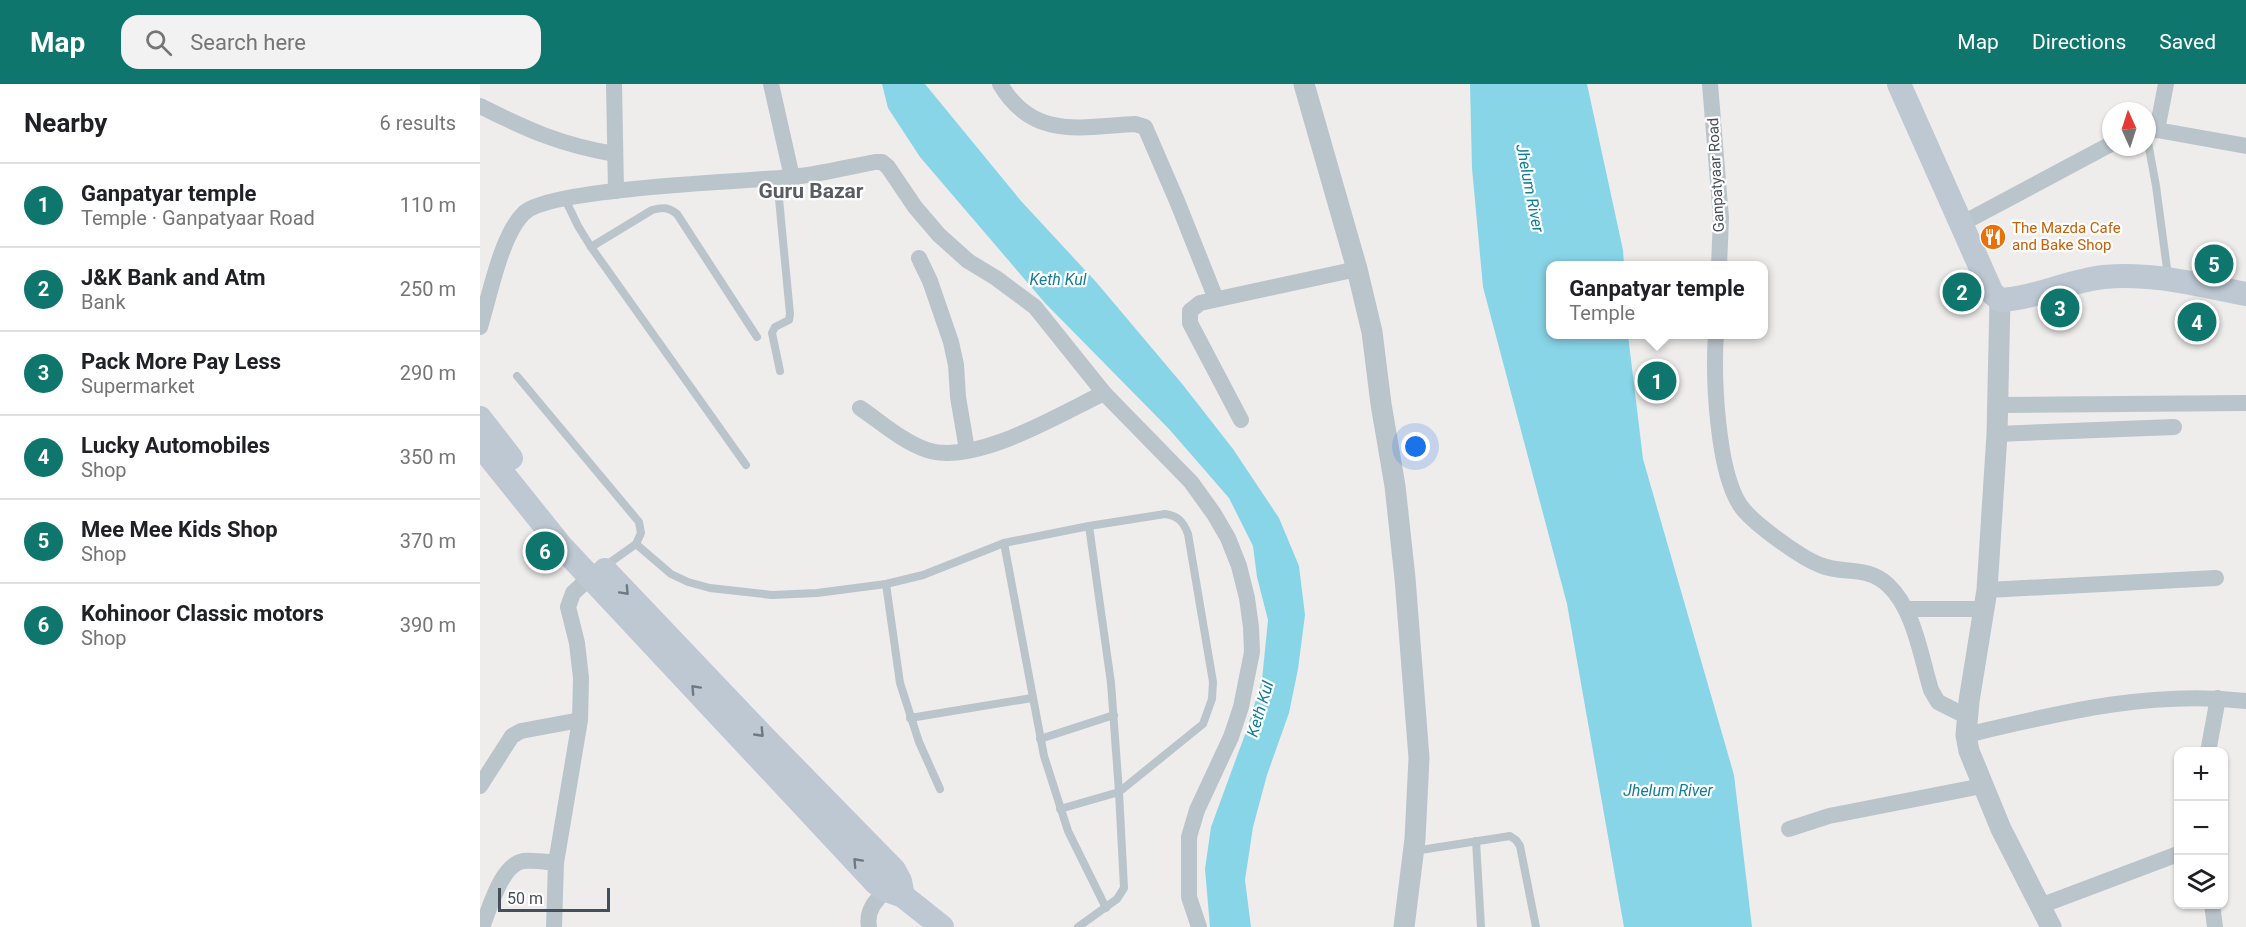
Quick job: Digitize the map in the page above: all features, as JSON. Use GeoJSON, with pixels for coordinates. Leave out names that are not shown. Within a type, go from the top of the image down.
{"type":"FeatureCollection","features":[{"type":"Feature","properties":{"kind":"main road"},"geometry":{"type":"LineString","coordinates":[[1899,84],[1992,293],[2000,300],[2039,294],[2103,277],[2168,279],[2246,294]]}},
{"type":"Feature","properties":{"kind":"main road"},"geometry":{"type":"LineString","coordinates":[[480,418],[569,531],[596,572]]}},
{"type":"Feature","properties":{"kind":"main road"},"geometry":{"type":"LineString","coordinates":[[480,445],[561,546],[596,572],[762,735],[894,870],[900,881],[894,893],[942,927]]}},
{"type":"Feature","properties":{"kind":"street"},"geometry":{"type":"LineString","coordinates":[[614,84],[615,191]]}},
{"type":"Feature","properties":{"kind":"street"},"geometry":{"type":"LineString","coordinates":[[771,84],[784,177]]}},
{"type":"Feature","properties":{"kind":"street"},"geometry":{"type":"LineString","coordinates":[[1000,84],[1018,109],[1054,126],[1068,128],[1135,124],[1145,127],[1216,299]]}},
{"type":"Feature","properties":{"kind":"street"},"geometry":{"type":"LineString","coordinates":[[1304,84],[1357,269],[1372,332],[1395,486],[1405,578],[1419,758],[1413,851],[1404,927]]}},
{"type":"Feature","properties":{"kind":"street","name":"Ganpatyaar Road"},"geometry":{"type":"LineString","coordinates":[[1710,84],[1721,218],[1719,261]]}},
{"type":"Feature","properties":{"kind":"street"},"geometry":{"type":"LineString","coordinates":[[2156,115],[2166,84]]}},
{"type":"Feature","properties":{"kind":"street"},"geometry":{"type":"LineString","coordinates":[[480,106],[525,129],[560,142],[615,154]]}},
{"type":"Feature","properties":{"kind":"street"},"geometry":{"type":"LineString","coordinates":[[2156,134],[2246,146]]}},
{"type":"Feature","properties":{"kind":"street"},"geometry":{"type":"LineString","coordinates":[[1961,224],[2102,149]]}},
{"type":"Feature","properties":{"kind":"street"},"geometry":{"type":"LineString","coordinates":[[480,327],[508,237],[515,222],[526,210],[540,204],[615,191],[784,177],[882,162],[893,173],[915,207],[939,235],[968,261],[996,278],[1035,307],[1104,393],[1191,482],[1214,514],[1235,557],[1247,598],[1252,652],[1241,707],[1231,737],[1197,810],[1189,837],[1189,897],[1199,927]]}},
{"type":"Feature","properties":{"kind":"street"},"geometry":{"type":"LineString","coordinates":[[919,258],[930,281],[951,342],[967,450]]}},
{"type":"Feature","properties":{"kind":"street"},"geometry":{"type":"LineString","coordinates":[[1241,420],[1190,322],[1190,311],[1194,306],[1216,299],[1357,269]]}},
{"type":"Feature","properties":{"kind":"street"},"geometry":{"type":"LineString","coordinates":[[2000,300],[1997,434],[1986,599],[1967,726],[1969,751],[2001,829],[2051,927]]}},
{"type":"Feature","properties":{"kind":"street"},"geometry":{"type":"LineString","coordinates":[[1716,339],[1716,391],[1722,446],[1734,495],[1741,507],[1750,518],[1811,561],[1833,569],[1869,573],[1879,577],[1888,585],[1906,609],[1931,690],[1938,702],[1967,726],[2141,700],[2218,698],[2246,701]]}},
{"type":"Feature","properties":{"kind":"street"},"geometry":{"type":"LineString","coordinates":[[860,408],[924,449],[940,453],[984,448],[1104,393]]}},
{"type":"Feature","properties":{"kind":"street"},"geometry":{"type":"LineString","coordinates":[[1997,405],[2246,403]]}},
{"type":"Feature","properties":{"kind":"street"},"geometry":{"type":"LineString","coordinates":[[1997,434],[2174,427]]}},
{"type":"Feature","properties":{"kind":"street"},"geometry":{"type":"LineString","coordinates":[[554,927],[556,862],[580,720],[581,678],[577,643],[568,607],[573,592],[596,572]]}},
{"type":"Feature","properties":{"kind":"street"},"geometry":{"type":"LineString","coordinates":[[1906,609],[1986,599],[2216,578]]}},
{"type":"Feature","properties":{"kind":"street"},"geometry":{"type":"LineString","coordinates":[[2209,747],[2218,698]]}},
{"type":"Feature","properties":{"kind":"street"},"geometry":{"type":"LineString","coordinates":[[480,786],[513,736],[521,731],[580,720]]}},
{"type":"Feature","properties":{"kind":"street"},"geometry":{"type":"LineString","coordinates":[[1789,829],[1828,816],[1982,786]]}},
{"type":"Feature","properties":{"kind":"street"},"geometry":{"type":"LineString","coordinates":[[2040,906],[2175,855]]}},
{"type":"Feature","properties":{"kind":"street"},"geometry":{"type":"LineString","coordinates":[[482,927],[509,868],[525,861],[556,862]]}},
{"type":"Feature","properties":{"kind":"street"},"geometry":{"type":"LineString","coordinates":[[869,927],[869,913],[874,902],[894,893]]}},
{"type":"Feature","properties":{"kind":"street"},"geometry":{"type":"LineString","coordinates":[[2213,909],[2215,927]]}},
{"type":"Feature","properties":{"kind":"lane"},"geometry":{"type":"LineString","coordinates":[[2153,156],[2168,279]]}},
{"type":"Feature","properties":{"kind":"lane"},"geometry":{"type":"LineString","coordinates":[[780,371],[772,333],[775,327],[789,320],[790,314],[784,177]]}},
{"type":"Feature","properties":{"kind":"lane"},"geometry":{"type":"LineString","coordinates":[[565,199],[591,248],[746,465]]}},
{"type":"Feature","properties":{"kind":"lane"},"geometry":{"type":"LineString","coordinates":[[591,248],[652,210],[662,207],[671,209],[677,214],[757,337]]}},
{"type":"Feature","properties":{"kind":"lane"},"geometry":{"type":"LineString","coordinates":[[517,376],[639,522],[641,533],[636,544],[596,572]]}},
{"type":"Feature","properties":{"kind":"lane"},"geometry":{"type":"LineString","coordinates":[[636,544],[671,574],[710,588],[772,595],[817,593],[886,584],[923,575],[1004,543],[1089,526],[1165,514],[1175,516],[1184,523],[1188,534],[1213,682],[1212,699],[1203,724],[1119,792],[1060,809]]}},
{"type":"Feature","properties":{"kind":"lane"},"geometry":{"type":"LineString","coordinates":[[1078,927],[1117,899],[1124,888],[1114,715],[1089,526]]}},
{"type":"Feature","properties":{"kind":"lane"},"geometry":{"type":"LineString","coordinates":[[1004,543],[1040,739],[1068,831],[1106,908]]}},
{"type":"Feature","properties":{"kind":"lane"},"geometry":{"type":"LineString","coordinates":[[886,584],[900,683],[910,718],[940,789]]}},
{"type":"Feature","properties":{"kind":"lane"},"geometry":{"type":"LineString","coordinates":[[910,718],[1032,698]]}},
{"type":"Feature","properties":{"kind":"lane"},"geometry":{"type":"LineString","coordinates":[[1040,739],[1114,715]]}},
{"type":"Feature","properties":{"kind":"lane"},"geometry":{"type":"LineString","coordinates":[[1413,851],[1510,836],[1520,846],[1536,927]]}},
{"type":"Feature","properties":{"kind":"lane"},"geometry":{"type":"LineString","coordinates":[[1476,841],[1481,927]]}},
{"type":"Feature","properties":{"kind":"water","name":"Keth Kul"},"geometry":{"type":"Polygon","coordinates":[[[882,84],[925,84],[1021,201],[1097,283],[1183,385],[1233,449],[1279,518],[1299,566],[1305,615],[1289,713],[1267,775],[1253,827],[1245,880],[1251,927],[1210,927],[1205,869],[1211,827],[1247,729],[1262,680],[1268,620],[1257,577],[1253,546],[1229,498],[1169,429],[1045,303],[920,157],[888,108],[882,84]]]}},
{"type":"Feature","properties":{"kind":"water","name":"Jhelum River"},"geometry":{"type":"Polygon","coordinates":[[[1470,84],[1587,84],[1624,261],[1546,261],[1546,339],[1628,339],[1643,459],[1734,775],[1752,927],[1624,927],[1567,604],[1483,287],[1472,168],[1470,84]]]}},
{"type":"Feature","properties":{"kind":"place","name":"The Mazda Cafe and Bake Shop"},"geometry":{"type":"Point","coordinates":[1993,237]}},
{"type":"Feature","properties":{"kind":"place","name":"Mee Mee Kids Shop"},"geometry":{"type":"Point","coordinates":[2214,264]}},
{"type":"Feature","properties":{"kind":"place","name":"J&K Bank and Atm"},"geometry":{"type":"Point","coordinates":[1962,292]}},
{"type":"Feature","properties":{"kind":"place","name":"Pack More Pay Less"},"geometry":{"type":"Point","coordinates":[2060,308]}},
{"type":"Feature","properties":{"kind":"place","name":"Lucky Automobiles"},"geometry":{"type":"Point","coordinates":[2197,322]}},
{"type":"Feature","properties":{"kind":"place","name":"Ganpatyar temple"},"geometry":{"type":"Point","coordinates":[1657,381]}},
{"type":"Feature","properties":{"kind":"place","name":"Kohinoor Classic motors"},"geometry":{"type":"Point","coordinates":[545,551]}},
{"type":"Feature","properties":{"kind":"district","name":"Guru Bazar"},"geometry":{"type":"Point","coordinates":[811,191]}}]}
